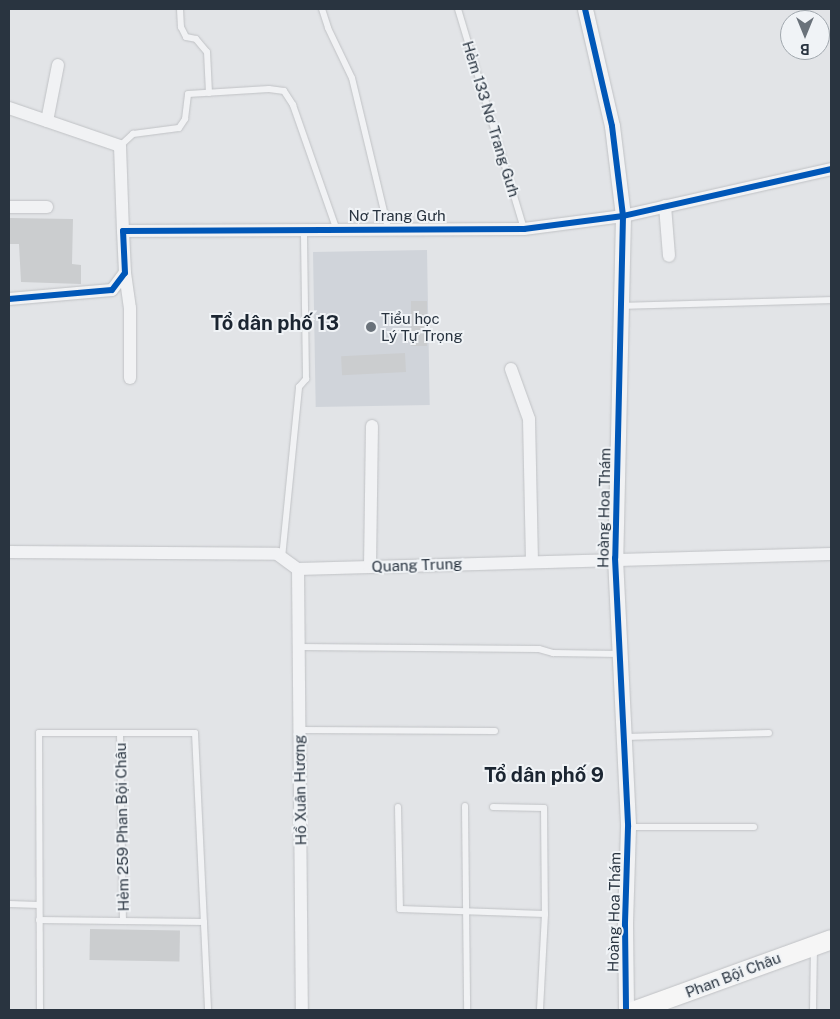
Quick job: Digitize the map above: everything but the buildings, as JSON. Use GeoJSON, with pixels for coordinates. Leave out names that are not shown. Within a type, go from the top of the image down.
{"type":"FeatureCollection","features":[{"type":"Feature","properties":{"kind":"main road","name":"Phan Bội Châu"},"geometry":{"type":"LineString","coordinates":[[646,1009],[822,942]]}},
{"type":"Feature","properties":{"kind":"street","name":"Hoàng Hoa Thám"},"geometry":{"type":"LineString","coordinates":[[585,9],[612,126],[623,216],[615,558],[628,827],[625,925],[626,1010]]}},
{"type":"Feature","properties":{"kind":"street"},"geometry":{"type":"LineString","coordinates":[[47,121],[58,66]]}},
{"type":"Feature","properties":{"kind":"street"},"geometry":{"type":"LineString","coordinates":[[9,108],[120,146],[124,273],[130,308],[130,378]]}},
{"type":"Feature","properties":{"kind":"street","name":"Nơ Trang Gưh"},"geometry":{"type":"LineString","coordinates":[[123,232],[304,228],[524,229],[623,216],[831,169]]}},
{"type":"Feature","properties":{"kind":"street"},"geometry":{"type":"LineString","coordinates":[[665,206],[669,256]]}},
{"type":"Feature","properties":{"kind":"street"},"geometry":{"type":"LineString","coordinates":[[9,207],[46,207]]}},
{"type":"Feature","properties":{"kind":"street"},"geometry":{"type":"LineString","coordinates":[[9,299],[112,290],[124,273]]}},
{"type":"Feature","properties":{"kind":"street"},"geometry":{"type":"LineString","coordinates":[[512,369],[529,419],[532,561]]}},
{"type":"Feature","properties":{"kind":"street"},"geometry":{"type":"LineString","coordinates":[[370,567],[372,426]]}},
{"type":"Feature","properties":{"kind":"street"},"geometry":{"type":"LineString","coordinates":[[9,552],[277,554],[298,570]]}},
{"type":"Feature","properties":{"kind":"street","name":"Quang Trung"},"geometry":{"type":"LineString","coordinates":[[298,570],[615,558],[831,554]]}},
{"type":"Feature","properties":{"kind":"street","name":"Hồ Xuân Hương"},"geometry":{"type":"LineString","coordinates":[[298,570],[302,1010]]}},
{"type":"Feature","properties":{"kind":"lane"},"geometry":{"type":"LineString","coordinates":[[180,9],[181,27],[186,37],[196,39],[207,52],[209,93]]}},
{"type":"Feature","properties":{"kind":"lane"},"geometry":{"type":"LineString","coordinates":[[322,9],[328,28],[352,78],[388,228]]}},
{"type":"Feature","properties":{"kind":"lane","name":"Hẻm 133 Nơ Trang Gưh"},"geometry":{"type":"LineString","coordinates":[[458,9],[524,229]]}},
{"type":"Feature","properties":{"kind":"lane"},"geometry":{"type":"LineString","coordinates":[[120,146],[133,134],[179,128],[185,119],[188,94],[269,89],[284,91],[293,105],[336,228]]}},
{"type":"Feature","properties":{"kind":"lane"},"geometry":{"type":"LineString","coordinates":[[282,558],[300,387],[306,379],[304,228]]}},
{"type":"Feature","properties":{"kind":"lane"},"geometry":{"type":"LineString","coordinates":[[621,306],[831,300]]}},
{"type":"Feature","properties":{"kind":"lane"},"geometry":{"type":"LineString","coordinates":[[299,647],[539,649],[553,653],[620,654]]}},
{"type":"Feature","properties":{"kind":"lane"},"geometry":{"type":"LineString","coordinates":[[300,730],[495,731]]}},
{"type":"Feature","properties":{"kind":"lane","name":"Hẻm 259 Phan Bội Châu"},"geometry":{"type":"LineString","coordinates":[[40,1010],[38,733],[195,733],[208,1010]]}},
{"type":"Feature","properties":{"kind":"lane","name":"Hẻm 259 Phan Bội Châu"},"geometry":{"type":"LineString","coordinates":[[120,733],[124,921]]}},
{"type":"Feature","properties":{"kind":"lane"},"geometry":{"type":"LineString","coordinates":[[625,737],[769,734]]}},
{"type":"Feature","properties":{"kind":"lane"},"geometry":{"type":"LineString","coordinates":[[466,806],[467,1010]]}},
{"type":"Feature","properties":{"kind":"lane"},"geometry":{"type":"LineString","coordinates":[[398,807],[400,908],[546,914]]}},
{"type":"Feature","properties":{"kind":"lane"},"geometry":{"type":"LineString","coordinates":[[493,807],[544,808],[546,914],[540,1010]]}},
{"type":"Feature","properties":{"kind":"lane"},"geometry":{"type":"LineString","coordinates":[[628,827],[754,827]]}},
{"type":"Feature","properties":{"kind":"lane"},"geometry":{"type":"LineString","coordinates":[[9,904],[39,904]]}},
{"type":"Feature","properties":{"kind":"lane","name":"Hẻm 259 Phan Bội Châu"},"geometry":{"type":"LineString","coordinates":[[39,920],[204,922]]}},
{"type":"Feature","properties":{"kind":"lane"},"geometry":{"type":"LineString","coordinates":[[813,1010],[822,942]]}},
{"type":"Feature","properties":{"kind":"shaded area","name":"Tiểu học Lý Tự Trọng"},"geometry":{"type":"Polygon","coordinates":[[[427,250],[430,405],[316,407],[313,252],[427,250]]]}},
{"type":"Feature","properties":{"kind":"cycle path"},"geometry":{"type":"LineString","coordinates":[[585,9],[612,126],[623,216],[615,558],[628,827],[625,925],[626,1010]]}},
{"type":"Feature","properties":{"kind":"cycle path"},"geometry":{"type":"LineString","coordinates":[[9,299],[112,290],[125,273],[123,231],[524,229],[623,216],[831,169]]}},
{"type":"Feature","properties":{"kind":"place","name":"Tiểu học Lý Tự Trọng"},"geometry":{"type":"Point","coordinates":[371,327]}},
{"type":"Feature","properties":{"kind":"district","name":"Tổ dân phố 13"},"geometry":{"type":"Point","coordinates":[275,323]}},
{"type":"Feature","properties":{"kind":"district","name":"Tổ dân phố 9"},"geometry":{"type":"Point","coordinates":[544,775]}}]}
